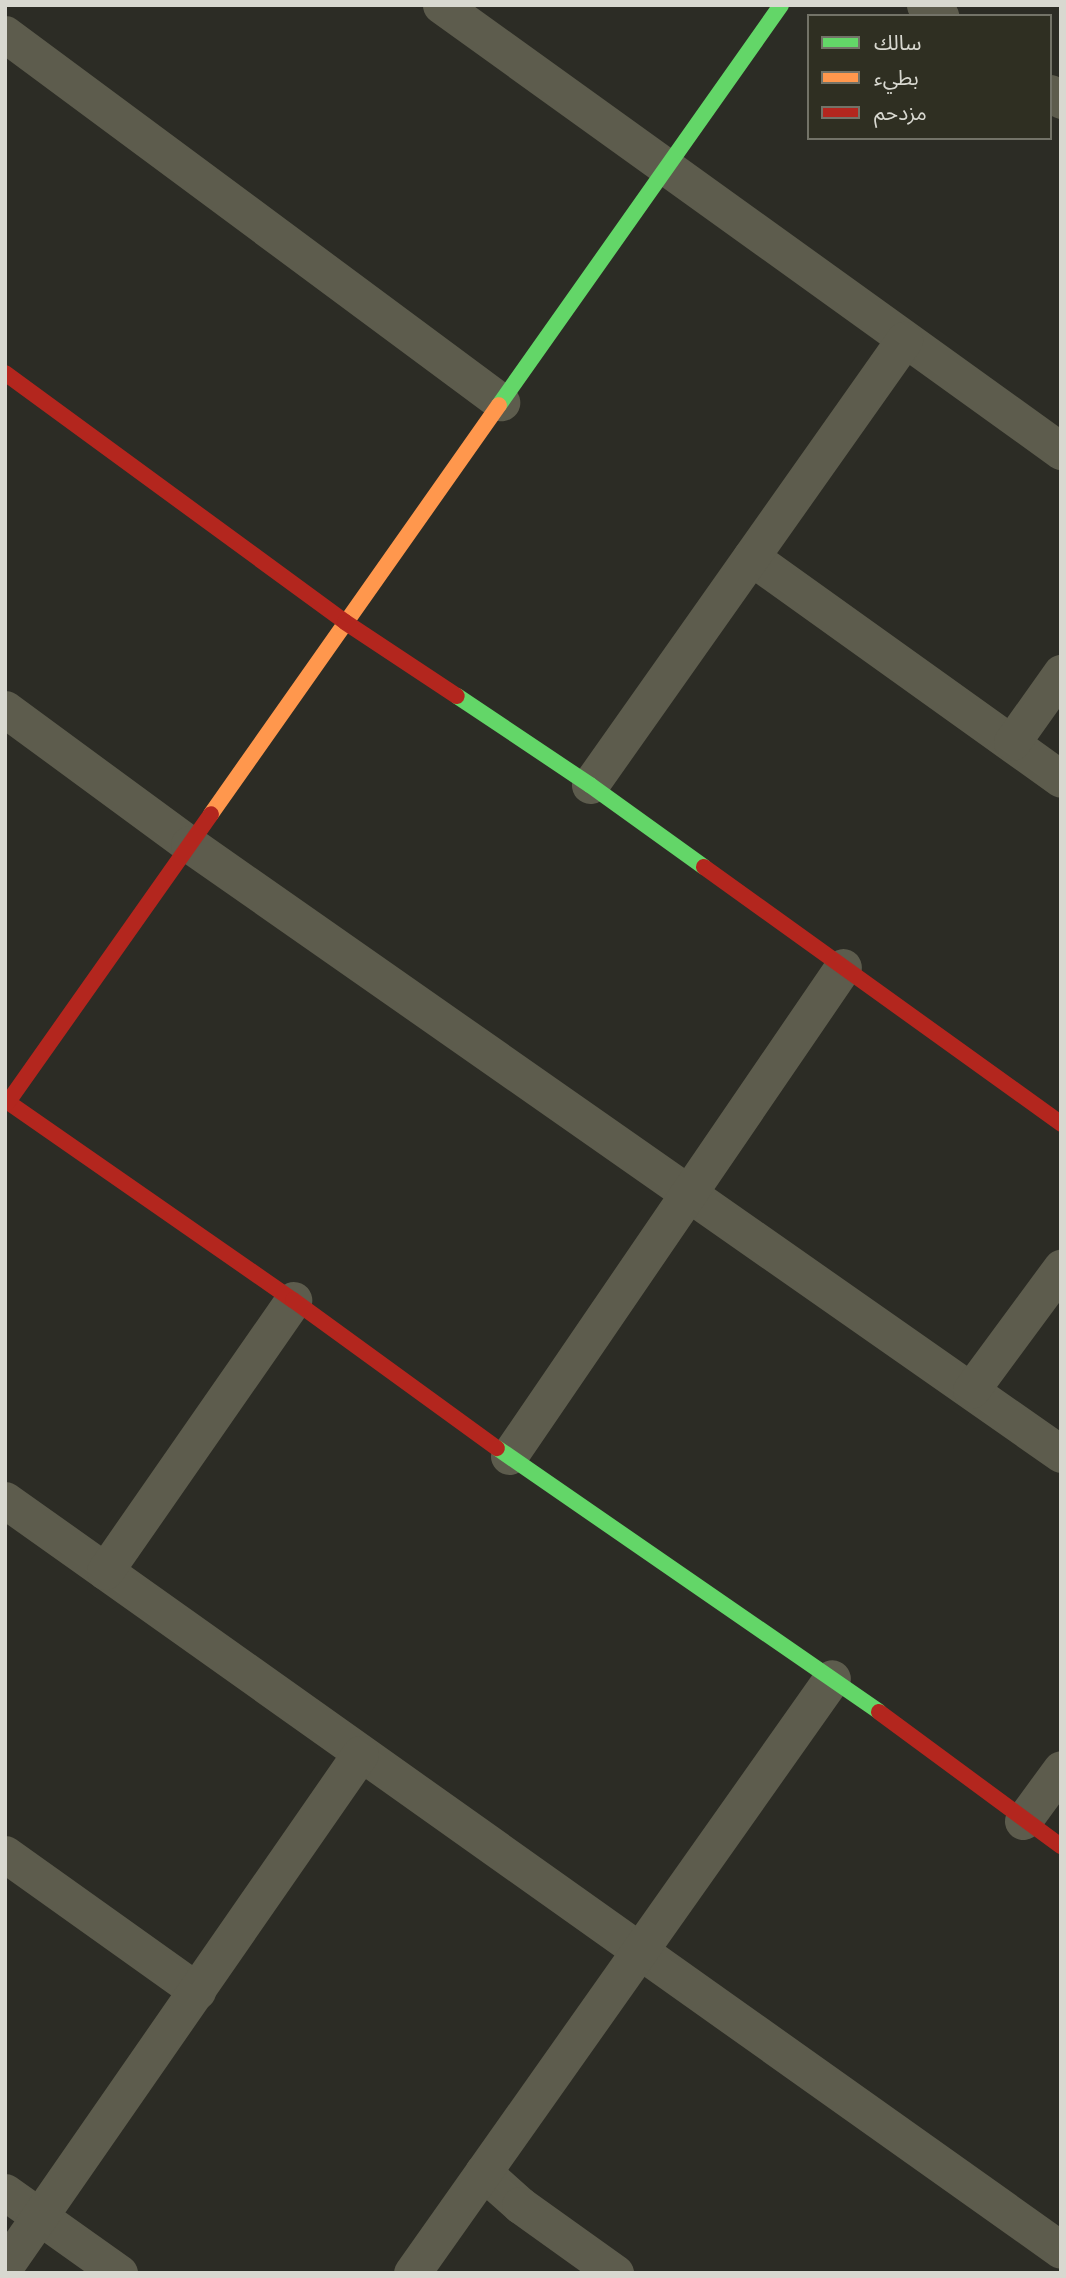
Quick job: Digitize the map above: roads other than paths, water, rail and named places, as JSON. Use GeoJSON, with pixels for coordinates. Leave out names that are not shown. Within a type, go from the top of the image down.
{"type":"FeatureCollection","features":[{"type":"Feature","properties":{"kind":"street"},"geometry":{"type":"LineString","coordinates":[[441,5],[1061,451]]}},
{"type":"Feature","properties":{"kind":"street"},"geometry":{"type":"LineString","coordinates":[[781,5],[7,1101],[293,1300],[509,1456],[832,1678],[1023,1821],[1061,1846]]}},
{"type":"Feature","properties":{"kind":"street"},"geometry":{"type":"LineString","coordinates":[[5,34],[501,401]]}},
{"type":"Feature","properties":{"kind":"street"},"geometry":{"type":"LineString","coordinates":[[590,785],[904,340]]}},
{"type":"Feature","properties":{"kind":"street"},"geometry":{"type":"LineString","coordinates":[[5,373],[345,622],[590,785],[1061,1124]]}},
{"type":"Feature","properties":{"kind":"street"},"geometry":{"type":"LineString","coordinates":[[751,557],[1061,779]]}},
{"type":"Feature","properties":{"kind":"street"},"geometry":{"type":"LineString","coordinates":[[1012,742],[1061,673]]}},
{"type":"Feature","properties":{"kind":"street"},"geometry":{"type":"LineString","coordinates":[[5,709],[189,844],[1061,1454]]}},
{"type":"Feature","properties":{"kind":"street"},"geometry":{"type":"LineString","coordinates":[[509,1456],[843,967]]}},
{"type":"Feature","properties":{"kind":"street"},"geometry":{"type":"LineString","coordinates":[[971,1390],[1061,1268]]}},
{"type":"Feature","properties":{"kind":"street"},"geometry":{"type":"LineString","coordinates":[[105,1572],[293,1300]]}},
{"type":"Feature","properties":{"kind":"street"},"geometry":{"type":"LineString","coordinates":[[5,1500],[360,1754],[1058,2244]]}},
{"type":"Feature","properties":{"kind":"street"},"geometry":{"type":"LineString","coordinates":[[412,2273],[832,1678]]}},
{"type":"Feature","properties":{"kind":"street"},"geometry":{"type":"LineString","coordinates":[[5,2266],[360,1754]]}},
{"type":"Feature","properties":{"kind":"street"},"geometry":{"type":"LineString","coordinates":[[1023,1821],[1061,1769]]}},
{"type":"Feature","properties":{"kind":"street"},"geometry":{"type":"LineString","coordinates":[[5,1854],[197,1992]]}},
{"type":"Feature","properties":{"kind":"street"},"geometry":{"type":"LineString","coordinates":[[483,2172],[520,2205],[615,2273]]}},
{"type":"Feature","properties":{"kind":"street"},"geometry":{"type":"LineString","coordinates":[[5,2192],[119,2273]]}}]}
